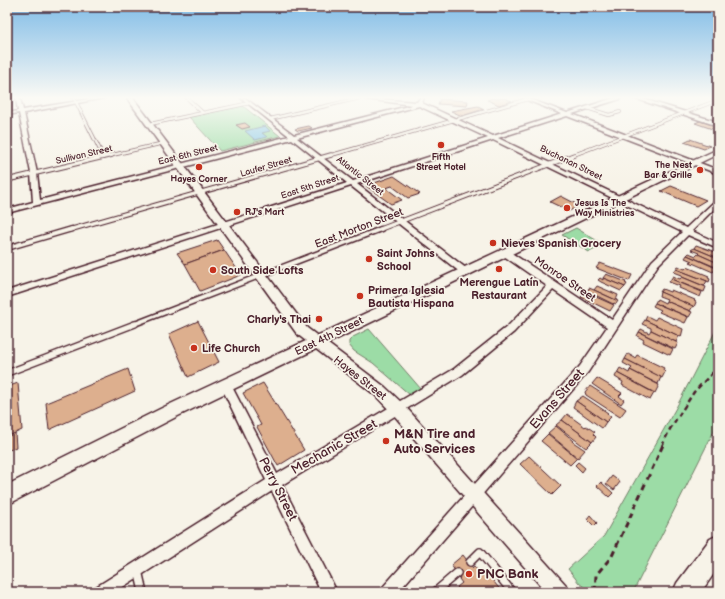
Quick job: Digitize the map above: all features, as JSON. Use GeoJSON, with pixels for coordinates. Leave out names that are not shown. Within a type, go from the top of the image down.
{"type":"FeatureCollection","features":[{"type":"Feature","properties":{"kind":"highway"},"geometry":{"type":"LineString","coordinates":[[686,592],[718,547]]}},
{"type":"Feature","properties":{"kind":"main road","name":"East 4th Street"},"geometry":{"type":"LineString","coordinates":[[7,495],[163,415],[718,151]]}},
{"type":"Feature","properties":{"kind":"street"},"geometry":{"type":"LineString","coordinates":[[24,126],[34,173],[37,203]]}},
{"type":"Feature","properties":{"kind":"street","name":"Hayes Street"},"geometry":{"type":"LineString","coordinates":[[151,126],[302,330],[380,391],[398,409],[558,592]]}},
{"type":"Feature","properties":{"kind":"street","name":"Atlantic Street"},"geometry":{"type":"LineString","coordinates":[[279,126],[464,271]]}},
{"type":"Feature","properties":{"kind":"street","name":"East 6th Street"},"geometry":{"type":"LineString","coordinates":[[7,211],[336,126]]}},
{"type":"Feature","properties":{"kind":"street","name":"Buchanan Street"},"geometry":{"type":"LineString","coordinates":[[467,126],[551,164],[718,246]]}},
{"type":"Feature","properties":{"kind":"street","name":"East 5th Street"},"geometry":{"type":"LineString","coordinates":[[7,294],[530,126]]}},
{"type":"Feature","properties":{"kind":"street"},"geometry":{"type":"LineString","coordinates":[[598,126],[718,172]]}},
{"type":"Feature","properties":{"kind":"street","name":"Evans Street"},"geometry":{"type":"LineString","coordinates":[[388,592],[584,369],[655,263],[718,201]]}},
{"type":"Feature","properties":{"kind":"street","name":"Monroe Street"},"geometry":{"type":"LineString","coordinates":[[504,252],[613,326]]}},
{"type":"Feature","properties":{"kind":"street","name":"Mechanic Street"},"geometry":{"type":"LineString","coordinates":[[101,592],[275,482],[458,372],[496,342],[552,285]]}},
{"type":"Feature","properties":{"kind":"street","name":"Perry Street"},"geometry":{"type":"LineString","coordinates":[[226,386],[329,592]]}},
{"type":"Feature","properties":{"kind":"lane"},"geometry":{"type":"LineString","coordinates":[[88,126],[103,157]]}},
{"type":"Feature","properties":{"kind":"lane","name":"Laufer Street"},"geometry":{"type":"LineString","coordinates":[[7,248],[433,126]]}},
{"type":"Feature","properties":{"kind":"lane","name":"East Morton Street"},"geometry":{"type":"LineString","coordinates":[[7,373],[651,126]]}},
{"type":"Feature","properties":{"kind":"lane","name":"Sullivan Street"},"geometry":{"type":"LineString","coordinates":[[7,180],[164,143]]}},
{"type":"Feature","properties":{"kind":"lane"},"geometry":{"type":"LineString","coordinates":[[470,562],[480,552],[512,592]]}},
{"type":"Feature","properties":{"kind":"lane"},"geometry":{"type":"LineString","coordinates":[[138,568],[144,592]]}},
{"type":"Feature","properties":{"kind":"lane"},"geometry":{"type":"LineString","coordinates":[[435,592],[457,573]]}},
{"type":"Feature","properties":{"kind":"path"},"geometry":{"type":"LineString","coordinates":[[595,592],[596,575],[612,556],[670,429],[694,392],[718,367]]}},
{"type":"Feature","properties":{"kind":"green space"},"geometry":{"type":"Polygon","coordinates":[[[197,126],[268,126],[280,136],[220,151],[197,126]]]}},
{"type":"Feature","properties":{"kind":"green space"},"geometry":{"type":"Polygon","coordinates":[[[576,228],[604,245],[589,252],[562,235],[576,228]]]}},
{"type":"Feature","properties":{"kind":"green space"},"geometry":{"type":"Polygon","coordinates":[[[718,326],[718,423],[634,590],[628,592],[590,592],[579,583],[568,569],[604,536],[677,406],[718,326]]]}},
{"type":"Feature","properties":{"kind":"green space"},"geometry":{"type":"Polygon","coordinates":[[[369,329],[421,389],[410,395],[373,363],[354,351],[349,345],[349,341],[353,337],[369,329]]]}},
{"type":"Feature","properties":{"kind":"water"},"geometry":{"type":"Polygon","coordinates":[[[265,126],[270,131],[262,133],[267,137],[255,140],[245,131],[265,126]]]}},
{"type":"Feature","properties":{"kind":"building"},"geometry":{"type":"Polygon","coordinates":[[[237,126],[250,127],[242,129],[237,126]]]}},
{"type":"Feature","properties":{"kind":"building"},"geometry":{"type":"Polygon","coordinates":[[[309,126],[312,128],[298,131],[295,129],[309,126]]]}},
{"type":"Feature","properties":{"kind":"building"},"geometry":{"type":"Polygon","coordinates":[[[703,126],[718,126],[718,131],[703,126]]]}},
{"type":"Feature","properties":{"kind":"building"},"geometry":{"type":"Polygon","coordinates":[[[690,139],[710,146],[704,149],[684,142],[690,139]]]}},
{"type":"Feature","properties":{"kind":"building"},"geometry":{"type":"Polygon","coordinates":[[[394,176],[420,194],[408,198],[392,186],[386,188],[402,200],[391,204],[366,186],[394,176]]]}},
{"type":"Feature","properties":{"kind":"building"},"geometry":{"type":"Polygon","coordinates":[[[671,186],[706,200],[696,206],[661,191],[671,186]]]}},
{"type":"Feature","properties":{"kind":"building"},"geometry":{"type":"Polygon","coordinates":[[[561,196],[580,206],[569,211],[550,202],[561,196]]]}},
{"type":"Feature","properties":{"kind":"building"},"geometry":{"type":"Polygon","coordinates":[[[217,240],[224,250],[185,264],[177,253],[217,240]]]}},
{"type":"Feature","properties":{"kind":"building"},"geometry":{"type":"Polygon","coordinates":[[[696,245],[718,253],[718,258],[694,248],[696,245]]]}},
{"type":"Feature","properties":{"kind":"building"},"geometry":{"type":"Polygon","coordinates":[[[694,248],[718,258],[718,263],[691,250],[694,248]]]}},
{"type":"Feature","properties":{"kind":"building","name":"South Side Lofts"},"geometry":{"type":"Polygon","coordinates":[[[224,250],[241,275],[200,291],[185,264],[224,250]]]}},
{"type":"Feature","properties":{"kind":"building"},"geometry":{"type":"Polygon","coordinates":[[[689,253],[696,256],[698,254],[718,263],[718,268],[687,255],[689,253]]]}},
{"type":"Feature","properties":{"kind":"building"},"geometry":{"type":"Polygon","coordinates":[[[687,255],[716,268],[713,272],[690,262],[692,261],[685,258],[687,255]]]}},
{"type":"Feature","properties":{"kind":"building"},"geometry":{"type":"Polygon","coordinates":[[[600,263],[632,275],[629,281],[596,268],[600,263]]]}},
{"type":"Feature","properties":{"kind":"building"},"geometry":{"type":"Polygon","coordinates":[[[678,266],[685,269],[687,267],[709,276],[709,282],[676,269],[678,266]]]}},
{"type":"Feature","properties":{"kind":"building"},"geometry":{"type":"Polygon","coordinates":[[[676,269],[707,281],[704,286],[682,277],[682,275],[674,272],[676,269]]]}},
{"type":"Feature","properties":{"kind":"building"},"geometry":{"type":"Polygon","coordinates":[[[606,274],[626,282],[625,283],[627,284],[625,287],[603,278],[606,274]]]}},
{"type":"Feature","properties":{"kind":"building"},"geometry":{"type":"Polygon","coordinates":[[[673,276],[680,279],[682,277],[706,287],[704,292],[671,279],[673,276]]]}},
{"type":"Feature","properties":{"kind":"building"},"geometry":{"type":"Polygon","coordinates":[[[600,278],[625,287],[621,291],[601,282],[598,280],[600,278]]]}},
{"type":"Feature","properties":{"kind":"building"},"geometry":{"type":"Polygon","coordinates":[[[671,279],[702,292],[700,297],[669,282],[671,279]]]}},
{"type":"Feature","properties":{"kind":"building"},"geometry":{"type":"Polygon","coordinates":[[[597,286],[618,295],[616,300],[594,290],[597,286]]]}},
{"type":"Feature","properties":{"kind":"building"},"geometry":{"type":"Polygon","coordinates":[[[589,288],[618,301],[616,304],[613,304],[587,291],[589,288]]]}},
{"type":"Feature","properties":{"kind":"building"},"geometry":{"type":"Polygon","coordinates":[[[662,289],[670,292],[671,290],[695,300],[694,301],[696,302],[694,307],[660,292],[662,289]]]}},
{"type":"Feature","properties":{"kind":"building"},"geometry":{"type":"Polygon","coordinates":[[[585,292],[614,305],[610,311],[581,297],[585,292]]]}},
{"type":"Feature","properties":{"kind":"building"},"geometry":{"type":"Polygon","coordinates":[[[660,292],[693,306],[690,311],[666,301],[667,299],[659,296],[660,292]]]}},
{"type":"Feature","properties":{"kind":"building"},"geometry":{"type":"Polygon","coordinates":[[[657,299],[665,303],[666,301],[692,312],[689,317],[655,303],[657,299]]]}},
{"type":"Feature","properties":{"kind":"building"},"geometry":{"type":"Polygon","coordinates":[[[655,303],[688,317],[685,323],[659,312],[661,310],[653,306],[655,303]]]}},
{"type":"Feature","properties":{"kind":"building"},"geometry":{"type":"Polygon","coordinates":[[[647,316],[655,320],[657,317],[683,329],[681,337],[645,320],[647,316]]]}},
{"type":"Feature","properties":{"kind":"building"},"geometry":{"type":"Polygon","coordinates":[[[645,320],[679,336],[676,342],[642,324],[645,320]]]}},
{"type":"Feature","properties":{"kind":"building","name":"Life Church"},"geometry":{"type":"Polygon","coordinates":[[[198,321],[219,362],[188,377],[169,334],[198,321]]]}},
{"type":"Feature","properties":{"kind":"building"},"geometry":{"type":"Polygon","coordinates":[[[641,329],[649,333],[651,330],[678,343],[675,349],[639,332],[641,329]]]}},
{"type":"Feature","properties":{"kind":"building"},"geometry":{"type":"Polygon","coordinates":[[[639,332],[673,349],[670,355],[643,342],[644,340],[637,336],[639,332]]]}},
{"type":"Feature","properties":{"kind":"building"},"geometry":{"type":"Polygon","coordinates":[[[628,354],[635,358],[637,355],[664,368],[663,370],[665,372],[662,378],[625,359],[628,354]]]}},
{"type":"Feature","properties":{"kind":"building"},"geometry":{"type":"Polygon","coordinates":[[[625,359],[661,377],[658,384],[630,370],[632,368],[623,363],[625,359]]]}},
{"type":"Feature","properties":{"kind":"building"},"geometry":{"type":"Polygon","coordinates":[[[620,368],[629,373],[630,370],[659,385],[655,393],[617,373],[620,368]]]}},
{"type":"Feature","properties":{"kind":"building"},"geometry":{"type":"Polygon","coordinates":[[[128,369],[135,391],[49,430],[46,403],[128,369]]]}},
{"type":"Feature","properties":{"kind":"building"},"geometry":{"type":"Polygon","coordinates":[[[617,373],[654,393],[650,400],[622,385],[623,382],[615,377],[617,373]]]}},
{"type":"Feature","properties":{"kind":"building"},"geometry":{"type":"Polygon","coordinates":[[[597,378],[622,393],[619,396],[624,400],[621,404],[592,384],[597,378]]]}},
{"type":"Feature","properties":{"kind":"building"},"geometry":{"type":"Polygon","coordinates":[[[18,383],[22,430],[7,437],[7,387],[18,383]]]}},
{"type":"Feature","properties":{"kind":"building"},"geometry":{"type":"Polygon","coordinates":[[[263,383],[304,450],[278,466],[257,427],[261,425],[243,393],[263,383]]]}},
{"type":"Feature","properties":{"kind":"building"},"geometry":{"type":"Polygon","coordinates":[[[590,386],[626,409],[620,417],[586,395],[585,392],[590,386]]]}},
{"type":"Feature","properties":{"kind":"building"},"geometry":{"type":"Polygon","coordinates":[[[583,396],[608,413],[607,414],[611,417],[606,422],[576,401],[583,396]]]}},
{"type":"Feature","properties":{"kind":"building"},"geometry":{"type":"Polygon","coordinates":[[[576,401],[606,422],[602,428],[573,407],[576,401]]]}},
{"type":"Feature","properties":{"kind":"building"},"geometry":{"type":"Polygon","coordinates":[[[567,414],[585,427],[586,426],[595,432],[593,434],[596,437],[592,442],[562,420],[567,414]]]}},
{"type":"Feature","properties":{"kind":"building"},"geometry":{"type":"Polygon","coordinates":[[[562,420],[592,442],[586,448],[556,425],[562,420]]]}},
{"type":"Feature","properties":{"kind":"building"},"geometry":{"type":"Polygon","coordinates":[[[556,426],[574,441],[573,442],[585,450],[578,458],[548,433],[556,426]]]}},
{"type":"Feature","properties":{"kind":"building"},"geometry":{"type":"Polygon","coordinates":[[[15,433],[16,447],[7,451],[7,437],[15,433]]]}},
{"type":"Feature","properties":{"kind":"building"},"geometry":{"type":"Polygon","coordinates":[[[548,434],[577,458],[570,465],[541,441],[548,434]]]}},
{"type":"Feature","properties":{"kind":"building"},"geometry":{"type":"Polygon","coordinates":[[[529,456],[561,486],[552,495],[520,464],[529,456]]]}},
{"type":"Feature","properties":{"kind":"building"},"geometry":{"type":"Polygon","coordinates":[[[578,462],[585,468],[582,472],[575,465],[578,462]]]}},
{"type":"Feature","properties":{"kind":"building"},"geometry":{"type":"Polygon","coordinates":[[[612,476],[620,482],[614,490],[606,484],[612,476]]]}},
{"type":"Feature","properties":{"kind":"building"},"geometry":{"type":"Polygon","coordinates":[[[601,482],[613,493],[609,497],[597,486],[601,482]]]}},
{"type":"Feature","properties":{"kind":"building"},"geometry":{"type":"Polygon","coordinates":[[[590,515],[597,523],[594,526],[587,519],[590,515]]]}},
{"type":"Feature","properties":{"kind":"building","name":"PNC Bank"},"geometry":{"type":"Polygon","coordinates":[[[463,555],[473,568],[474,566],[482,576],[486,572],[502,592],[461,592],[457,587],[462,583],[451,565],[463,555]]]}},
{"type":"Feature","properties":{"kind":"place","name":"Fifth Street Hotel"},"geometry":{"type":"Point","coordinates":[441,145]}},
{"type":"Feature","properties":{"kind":"place","name":"Hayes Corner"},"geometry":{"type":"Point","coordinates":[199,167]}},
{"type":"Feature","properties":{"kind":"place","name":"The Nest Bar & Grille"},"geometry":{"type":"Point","coordinates":[700,170]}},
{"type":"Feature","properties":{"kind":"place","name":"Jesus Is The Way Ministries"},"geometry":{"type":"Point","coordinates":[567,208]}},
{"type":"Feature","properties":{"kind":"place","name":"RJ's Mart"},"geometry":{"type":"Point","coordinates":[237,212]}},
{"type":"Feature","properties":{"kind":"place","name":"Nieves Spanish Grocery"},"geometry":{"type":"Point","coordinates":[493,243]}},
{"type":"Feature","properties":{"kind":"place","name":"Saint Johns School"},"geometry":{"type":"Point","coordinates":[369,259]}},
{"type":"Feature","properties":{"kind":"place","name":"Merengue Latín Restaurant"},"geometry":{"type":"Point","coordinates":[499,269]}},
{"type":"Feature","properties":{"kind":"place","name":"South Side Lofts"},"geometry":{"type":"Point","coordinates":[213,270]}},
{"type":"Feature","properties":{"kind":"place","name":"Primera Iglesia Bautista Hispana"},"geometry":{"type":"Point","coordinates":[360,296]}},
{"type":"Feature","properties":{"kind":"place","name":"Charly's Thai"},"geometry":{"type":"Point","coordinates":[319,319]}},
{"type":"Feature","properties":{"kind":"place","name":"Life Church"},"geometry":{"type":"Point","coordinates":[194,348]}},
{"type":"Feature","properties":{"kind":"place","name":"M&N Tire and Auto Services"},"geometry":{"type":"Point","coordinates":[386,441]}},
{"type":"Feature","properties":{"kind":"place","name":"PNC Bank"},"geometry":{"type":"Point","coordinates":[469,574]}}]}
